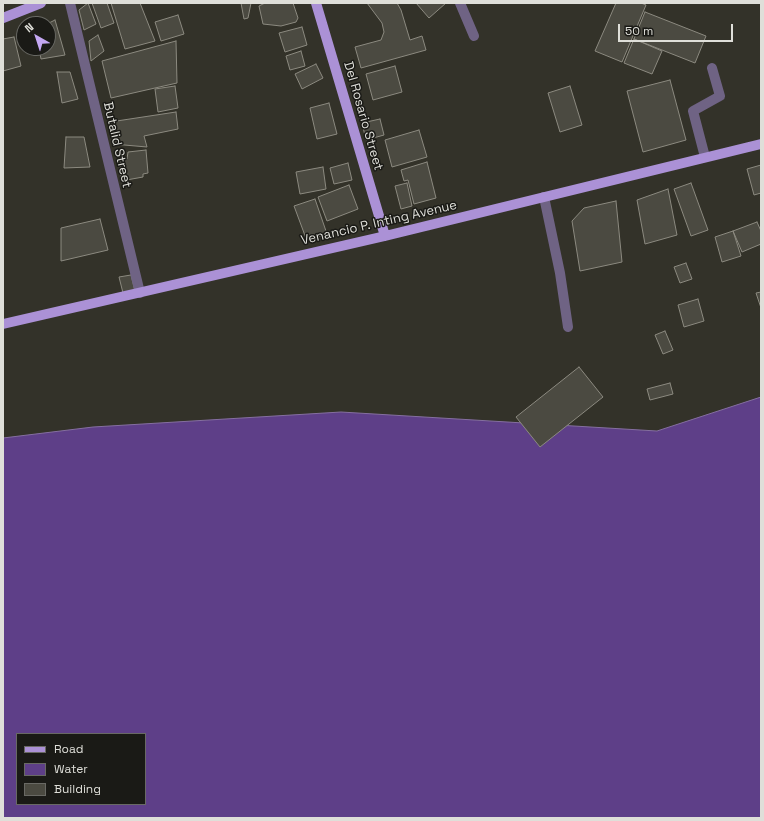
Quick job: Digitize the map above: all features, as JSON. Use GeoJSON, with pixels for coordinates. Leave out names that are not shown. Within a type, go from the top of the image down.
{"type":"FeatureCollection","features":[{"type":"Feature","properties":{"kind":"main road"},"geometry":{"type":"LineString","coordinates":[[3,18],[41,3]]}},
{"type":"Feature","properties":{"kind":"main road","name":"Del Rosario Street"},"geometry":{"type":"LineString","coordinates":[[316,3],[385,236]]}},
{"type":"Feature","properties":{"kind":"main road","name":"Venancio P. Inting Avenue"},"geometry":{"type":"LineString","coordinates":[[3,324],[385,236],[761,144]]}},
{"type":"Feature","properties":{"kind":"street","name":"Butalid Street"},"geometry":{"type":"LineString","coordinates":[[70,3],[140,293]]}},
{"type":"Feature","properties":{"kind":"street"},"geometry":{"type":"LineString","coordinates":[[460,3],[474,36]]}},
{"type":"Feature","properties":{"kind":"street"},"geometry":{"type":"LineString","coordinates":[[705,157],[693,112],[720,96],[712,68]]}},
{"type":"Feature","properties":{"kind":"street"},"geometry":{"type":"LineString","coordinates":[[544,197],[560,273],[568,328]]}},
{"type":"Feature","properties":{"kind":"water"},"geometry":{"type":"Polygon","coordinates":[[[761,397],[761,818],[3,818],[3,438],[93,427],[341,412],[657,431],[761,397]]]}},
{"type":"Feature","properties":{"kind":"building"},"geometry":{"type":"Polygon","coordinates":[[[88,3],[96,24],[84,30],[79,10],[88,3]]]}},
{"type":"Feature","properties":{"kind":"building"},"geometry":{"type":"Polygon","coordinates":[[[92,3],[107,3],[114,23],[101,28],[92,3]]]}},
{"type":"Feature","properties":{"kind":"building"},"geometry":{"type":"Polygon","coordinates":[[[111,3],[140,3],[155,41],[125,49],[111,3]]]}},
{"type":"Feature","properties":{"kind":"building"},"geometry":{"type":"Polygon","coordinates":[[[241,3],[251,3],[248,18],[244,19],[241,3]]]}},
{"type":"Feature","properties":{"kind":"building"},"geometry":{"type":"Polygon","coordinates":[[[265,3],[293,3],[298,18],[296,22],[281,26],[263,24],[259,6],[265,3]]]}},
{"type":"Feature","properties":{"kind":"building"},"geometry":{"type":"Polygon","coordinates":[[[367,3],[397,3],[401,10],[410,40],[422,36],[426,50],[361,68],[355,47],[381,40],[384,32],[382,23],[367,3]]]}},
{"type":"Feature","properties":{"kind":"building"},"geometry":{"type":"Polygon","coordinates":[[[416,3],[446,3],[429,18],[416,3]]]}},
{"type":"Feature","properties":{"kind":"building"},"geometry":{"type":"Polygon","coordinates":[[[616,3],[641,3],[646,5],[622,62],[595,51],[616,3]]]}},
{"type":"Feature","properties":{"kind":"building"},"geometry":{"type":"Polygon","coordinates":[[[645,12],[706,36],[695,63],[634,39],[645,12]]]}},
{"type":"Feature","properties":{"kind":"building"},"geometry":{"type":"Polygon","coordinates":[[[178,15],[184,34],[161,41],[155,22],[178,15]]]}},
{"type":"Feature","properties":{"kind":"building"},"geometry":{"type":"Polygon","coordinates":[[[56,24],[65,55],[41,59],[40,56],[56,56],[56,24]]]}},
{"type":"Feature","properties":{"kind":"building"},"geometry":{"type":"Polygon","coordinates":[[[302,27],[307,45],[285,52],[279,33],[302,27]]]}},
{"type":"Feature","properties":{"kind":"building"},"geometry":{"type":"Polygon","coordinates":[[[98,35],[104,51],[91,61],[89,41],[98,35]]]}},
{"type":"Feature","properties":{"kind":"building"},"geometry":{"type":"Polygon","coordinates":[[[14,37],[16,56],[19,56],[21,66],[3,71],[3,39],[14,37]]]}},
{"type":"Feature","properties":{"kind":"building"},"geometry":{"type":"Polygon","coordinates":[[[634,39],[662,51],[652,74],[624,63],[634,39]]]}},
{"type":"Feature","properties":{"kind":"building"},"geometry":{"type":"Polygon","coordinates":[[[176,41],[177,83],[111,98],[102,61],[176,41]]]}},
{"type":"Feature","properties":{"kind":"building"},"geometry":{"type":"Polygon","coordinates":[[[301,51],[305,66],[290,70],[286,56],[301,51]]]}},
{"type":"Feature","properties":{"kind":"building"},"geometry":{"type":"Polygon","coordinates":[[[316,64],[323,78],[302,89],[295,74],[316,64]]]}},
{"type":"Feature","properties":{"kind":"building"},"geometry":{"type":"Polygon","coordinates":[[[395,66],[402,92],[373,100],[366,74],[395,66]]]}},
{"type":"Feature","properties":{"kind":"building"},"geometry":{"type":"Polygon","coordinates":[[[57,72],[70,72],[78,99],[62,103],[57,72]]]}},
{"type":"Feature","properties":{"kind":"building"},"geometry":{"type":"Polygon","coordinates":[[[670,80],[686,140],[643,152],[627,91],[670,80]]]}},
{"type":"Feature","properties":{"kind":"building"},"geometry":{"type":"Polygon","coordinates":[[[175,86],[178,108],[158,112],[155,89],[175,86]]]}},
{"type":"Feature","properties":{"kind":"building"},"geometry":{"type":"Polygon","coordinates":[[[570,86],[582,125],[560,132],[548,93],[570,86]]]}},
{"type":"Feature","properties":{"kind":"building"},"geometry":{"type":"Polygon","coordinates":[[[329,103],[337,134],[317,139],[310,108],[329,103]]]}},
{"type":"Feature","properties":{"kind":"building"},"geometry":{"type":"Polygon","coordinates":[[[176,112],[178,129],[144,136],[147,147],[113,144],[110,122],[176,112]]]}},
{"type":"Feature","properties":{"kind":"building"},"geometry":{"type":"Polygon","coordinates":[[[380,119],[384,135],[366,140],[362,123],[380,119]]]}},
{"type":"Feature","properties":{"kind":"building"},"geometry":{"type":"Polygon","coordinates":[[[419,130],[427,157],[392,167],[385,140],[419,130]]]}},
{"type":"Feature","properties":{"kind":"building"},"geometry":{"type":"Polygon","coordinates":[[[66,137],[84,137],[90,167],[64,168],[66,137]]]}},
{"type":"Feature","properties":{"kind":"building"},"geometry":{"type":"Polygon","coordinates":[[[146,150],[148,173],[143,174],[143,177],[121,181],[120,160],[127,159],[128,152],[146,150]]]}},
{"type":"Feature","properties":{"kind":"building"},"geometry":{"type":"Polygon","coordinates":[[[427,162],[436,198],[414,204],[408,180],[404,181],[401,170],[427,162]]]}},
{"type":"Feature","properties":{"kind":"building"},"geometry":{"type":"Polygon","coordinates":[[[348,163],[352,180],[334,184],[330,168],[348,163]]]}},
{"type":"Feature","properties":{"kind":"building"},"geometry":{"type":"Polygon","coordinates":[[[761,165],[761,193],[754,195],[747,169],[761,165]]]}},
{"type":"Feature","properties":{"kind":"building"},"geometry":{"type":"Polygon","coordinates":[[[323,167],[326,189],[300,194],[296,172],[323,167]]]}},
{"type":"Feature","properties":{"kind":"building"},"geometry":{"type":"Polygon","coordinates":[[[407,183],[412,206],[401,209],[395,186],[407,183]]]}},
{"type":"Feature","properties":{"kind":"building"},"geometry":{"type":"Polygon","coordinates":[[[691,183],[708,230],[691,236],[674,189],[691,183]]]}},
{"type":"Feature","properties":{"kind":"building"},"geometry":{"type":"Polygon","coordinates":[[[349,185],[358,209],[327,221],[318,197],[349,185]]]}},
{"type":"Feature","properties":{"kind":"building"},"geometry":{"type":"Polygon","coordinates":[[[668,189],[677,235],[645,244],[637,200],[668,189]]]}},
{"type":"Feature","properties":{"kind":"building"},"geometry":{"type":"Polygon","coordinates":[[[315,199],[327,234],[307,241],[294,206],[315,199]]]}},
{"type":"Feature","properties":{"kind":"building"},"geometry":{"type":"Polygon","coordinates":[[[616,201],[622,262],[580,271],[572,221],[584,208],[616,201]]]}},
{"type":"Feature","properties":{"kind":"building"},"geometry":{"type":"Polygon","coordinates":[[[100,219],[108,250],[61,261],[61,228],[100,219]]]}},
{"type":"Feature","properties":{"kind":"building"},"geometry":{"type":"Polygon","coordinates":[[[757,222],[761,231],[761,244],[742,252],[733,231],[757,222]]]}},
{"type":"Feature","properties":{"kind":"building"},"geometry":{"type":"Polygon","coordinates":[[[733,231],[741,256],[722,262],[715,237],[733,231]]]}},
{"type":"Feature","properties":{"kind":"building"},"geometry":{"type":"Polygon","coordinates":[[[686,263],[692,279],[680,283],[674,267],[686,263]]]}},
{"type":"Feature","properties":{"kind":"building"},"geometry":{"type":"Polygon","coordinates":[[[131,275],[135,291],[123,293],[119,277],[131,275]]]}},
{"type":"Feature","properties":{"kind":"building"},"geometry":{"type":"Polygon","coordinates":[[[761,292],[761,308],[756,293],[761,292]]]}},
{"type":"Feature","properties":{"kind":"building"},"geometry":{"type":"Polygon","coordinates":[[[698,299],[704,321],[684,327],[678,305],[698,299]]]}},
{"type":"Feature","properties":{"kind":"building"},"geometry":{"type":"Polygon","coordinates":[[[665,331],[673,350],[663,354],[655,335],[665,331]]]}},
{"type":"Feature","properties":{"kind":"building"},"geometry":{"type":"Polygon","coordinates":[[[579,367],[603,397],[540,447],[516,417],[579,367]]]}},
{"type":"Feature","properties":{"kind":"building"},"geometry":{"type":"Polygon","coordinates":[[[670,383],[673,394],[650,400],[647,389],[670,383]]]}}]}
